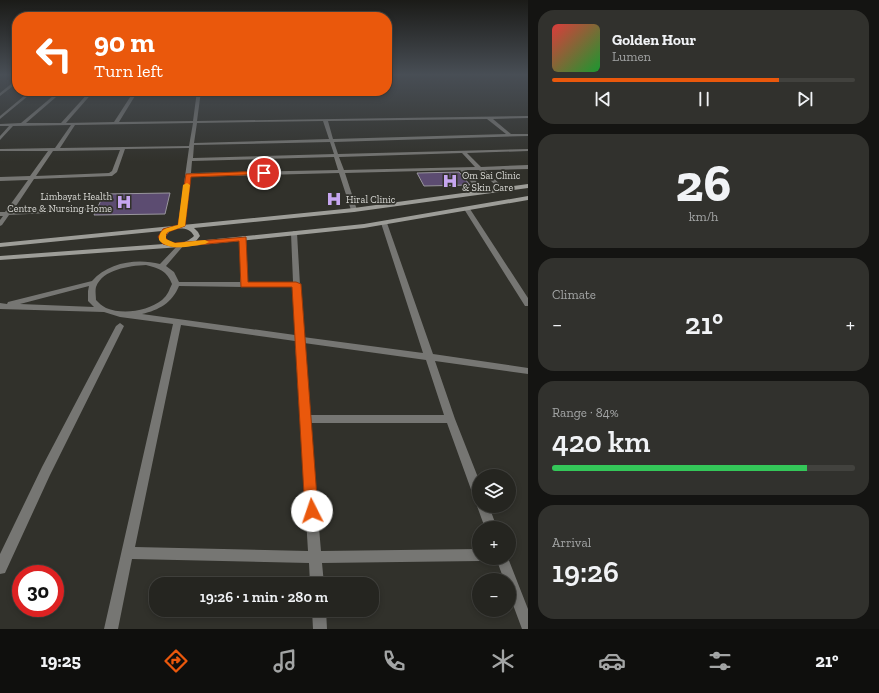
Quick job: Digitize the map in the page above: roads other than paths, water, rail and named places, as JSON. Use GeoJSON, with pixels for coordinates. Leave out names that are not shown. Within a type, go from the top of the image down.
{"type":"FeatureCollection","features":[{"type":"Feature","properties":{"kind":"main road"},"geometry":{"type":"LineString","coordinates":[[0,245],[354,210],[528,186]]}},
{"type":"Feature","properties":{"kind":"main road"},"geometry":{"type":"LineString","coordinates":[[0,258],[181,245],[384,223],[528,198]]}},
{"type":"Feature","properties":{"kind":"main road"},"geometry":{"type":"LineString","coordinates":[[170,229],[163,234],[162,240],[165,243],[181,245],[192,242],[197,236],[195,230],[184,227]]}},
{"type":"Feature","properties":{"kind":"street"},"geometry":{"type":"LineString","coordinates":[[0,118],[17,103]]}},
{"type":"Feature","properties":{"kind":"street"},"geometry":{"type":"LineString","coordinates":[[23,124],[47,103]]}},
{"type":"Feature","properties":{"kind":"street"},"geometry":{"type":"LineString","coordinates":[[62,124],[81,103]]}},
{"type":"Feature","properties":{"kind":"street"},"geometry":{"type":"LineString","coordinates":[[116,123],[128,103]]}},
{"type":"Feature","properties":{"kind":"street"},"geometry":{"type":"LineString","coordinates":[[184,227],[188,175],[197,103]]}},
{"type":"Feature","properties":{"kind":"street"},"geometry":{"type":"LineString","coordinates":[[0,125],[528,117]]}},
{"type":"Feature","properties":{"kind":"street"},"geometry":{"type":"LineString","coordinates":[[489,118],[511,136]]}},
{"type":"Feature","properties":{"kind":"street"},"geometry":{"type":"LineString","coordinates":[[325,120],[354,210]]}},
{"type":"Feature","properties":{"kind":"street"},"geometry":{"type":"LineString","coordinates":[[0,224],[32,178],[74,124]]}},
{"type":"Feature","properties":{"kind":"street"},"geometry":{"type":"LineString","coordinates":[[0,139],[12,125]]}},
{"type":"Feature","properties":{"kind":"street"},"geometry":{"type":"LineString","coordinates":[[0,150],[123,148],[332,140],[528,135]]}},
{"type":"Feature","properties":{"kind":"street"},"geometry":{"type":"LineString","coordinates":[[0,179],[110,174],[115,169],[123,148]]}},
{"type":"Feature","properties":{"kind":"street"},"geometry":{"type":"LineString","coordinates":[[190,160],[528,150]]}},
{"type":"Feature","properties":{"kind":"street"},"geometry":{"type":"LineString","coordinates":[[463,152],[503,190]]}},
{"type":"Feature","properties":{"kind":"street"},"geometry":{"type":"LineString","coordinates":[[188,175],[341,170],[528,167]]}},
{"type":"Feature","properties":{"kind":"street"},"geometry":{"type":"LineString","coordinates":[[461,168],[483,192]]}},
{"type":"Feature","properties":{"kind":"street"},"geometry":{"type":"LineString","coordinates":[[467,209],[528,304]]}},
{"type":"Feature","properties":{"kind":"street"},"geometry":{"type":"LineString","coordinates":[[0,214],[88,210]]}},
{"type":"Feature","properties":{"kind":"street"},"geometry":{"type":"LineString","coordinates":[[384,223],[450,419],[472,477]]}},
{"type":"Feature","properties":{"kind":"street"},"geometry":{"type":"LineString","coordinates":[[294,233],[304,419],[316,577]]}},
{"type":"Feature","properties":{"kind":"street"},"geometry":{"type":"LineString","coordinates":[[243,238],[244,285]]}},
{"type":"Feature","properties":{"kind":"street"},"geometry":{"type":"LineString","coordinates":[[162,266],[181,245]]}},
{"type":"Feature","properties":{"kind":"street"},"geometry":{"type":"LineString","coordinates":[[103,310],[92,301],[91,290],[98,278],[112,269],[128,264],[146,263],[162,266],[172,273],[176,284],[171,295],[158,305],[140,312],[120,314]]}},
{"type":"Feature","properties":{"kind":"street"},"geometry":{"type":"LineString","coordinates":[[1,306],[96,282]]}},
{"type":"Feature","properties":{"kind":"street"},"geometry":{"type":"LineString","coordinates":[[176,284],[296,284]]}},
{"type":"Feature","properties":{"kind":"street"},"geometry":{"type":"LineString","coordinates":[[1,306],[103,310],[177,323],[299,338],[528,371]]}},
{"type":"Feature","properties":{"kind":"street"},"geometry":{"type":"LineString","coordinates":[[111,629],[177,323]]}},
{"type":"Feature","properties":{"kind":"street"},"geometry":{"type":"LineString","coordinates":[[0,568],[46,471],[120,326]]}},
{"type":"Feature","properties":{"kind":"street"},"geometry":{"type":"LineString","coordinates":[[304,419],[450,419]]}},
{"type":"Feature","properties":{"kind":"street"},"geometry":{"type":"LineString","coordinates":[[127,553],[315,557],[472,555]]}},
{"type":"Feature","properties":{"kind":"street"},"geometry":{"type":"LineString","coordinates":[[505,565],[528,627]]}},
{"type":"Feature","properties":{"kind":"street"},"geometry":{"type":"LineString","coordinates":[[319,617],[320,629]]}},
{"type":"Feature","properties":{"kind":"place","name":"Om Sai Clinic & Skin Care"},"geometry":{"type":"Point","coordinates":[450,181]}},
{"type":"Feature","properties":{"kind":"place","name":"Hiral Clinic"},"geometry":{"type":"Point","coordinates":[334,199]}},
{"type":"Feature","properties":{"kind":"place","name":"Limbayat Health Centre & Nursing Home"},"geometry":{"type":"Point","coordinates":[124,202]}}]}
